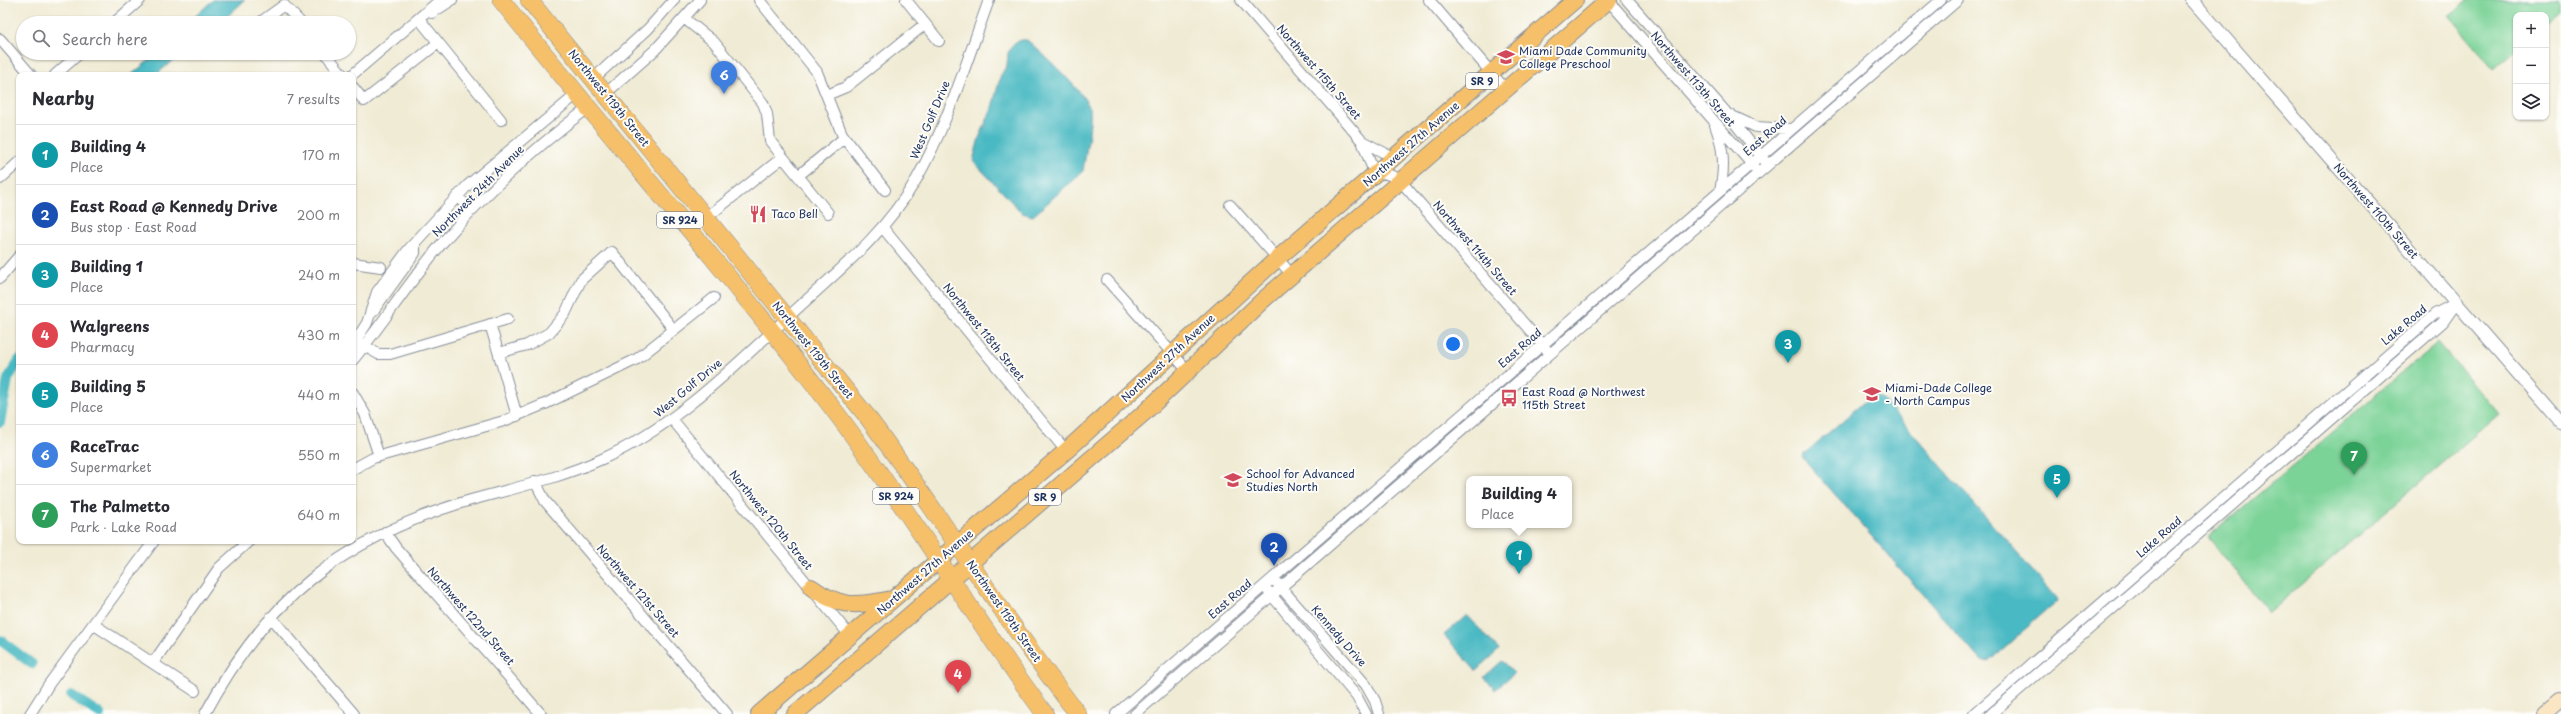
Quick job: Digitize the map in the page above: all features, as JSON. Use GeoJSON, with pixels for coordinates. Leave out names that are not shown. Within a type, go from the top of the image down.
{"type":"FeatureCollection","features":[{"type":"Feature","properties":{"kind":"highway","name":"Northwest 119th Street"},"geometry":{"type":"LineString","coordinates":[[500,0],[772,332],[869,458],[996,646],[1045,714]]}},
{"type":"Feature","properties":{"kind":"highway","name":"Northwest 119th Street"},"geometry":{"type":"LineString","coordinates":[[529,0],[866,415],[958,544],[1021,638],[1078,714]]}},
{"type":"Feature","properties":{"kind":"highway"},"geometry":{"type":"LineString","coordinates":[[576,94],[593,79]]}},
{"type":"Feature","properties":{"kind":"highway"},"geometry":{"type":"LineString","coordinates":[[588,108],[605,94]]}},
{"type":"Feature","properties":{"kind":"main road","name":"Northwest 27th Avenue"},"geometry":{"type":"LineString","coordinates":[[759,714],[851,637],[938,560],[1066,451],[1278,258],[1575,0]]}},
{"type":"Feature","properties":{"kind":"main road","name":"Northwest 27th Avenue"},"geometry":{"type":"LineString","coordinates":[[795,714],[1144,413],[1293,276],[1609,0]]}},
{"type":"Feature","properties":{"kind":"main road"},"geometry":{"type":"LineString","coordinates":[[810,587],[828,599],[841,604],[860,606],[894,599]]}},
{"type":"Feature","properties":{"kind":"main road"},"geometry":{"type":"LineString","coordinates":[[2544,714],[2561,700]]}},
{"type":"Feature","properties":{"kind":"street"},"geometry":{"type":"LineString","coordinates":[[122,16],[140,0]]}},
{"type":"Feature","properties":{"kind":"street"},"geometry":{"type":"LineString","coordinates":[[356,72],[420,20],[452,0]]}},
{"type":"Feature","properties":{"kind":"street"},"geometry":{"type":"LineString","coordinates":[[593,79],[648,29],[674,0]]}},
{"type":"Feature","properties":{"kind":"street"},"geometry":{"type":"LineString","coordinates":[[605,94],[649,56],[685,19],[700,0]]}},
{"type":"Feature","properties":{"kind":"street"},"geometry":{"type":"LineString","coordinates":[[906,0],[939,41]]}},
{"type":"Feature","properties":{"kind":"street","name":"West Golf Drive"},"geometry":{"type":"LineString","coordinates":[[205,714],[240,655],[271,617],[318,572],[354,548],[385,532],[436,511],[601,460],[632,444],[672,418],[845,267],[883,228],[907,195],[932,150],[989,0]]}},
{"type":"Feature","properties":{"kind":"street","name":"Northwest 115th Street"},"geometry":{"type":"LineString","coordinates":[[1241,0],[1362,141],[1375,175]]}},
{"type":"Feature","properties":{"kind":"street"},"geometry":{"type":"LineString","coordinates":[[1429,0],[1506,90]]}},
{"type":"Feature","properties":{"kind":"street","name":"Northwest 113th Street"},"geometry":{"type":"LineString","coordinates":[[1609,0],[1713,122],[1759,173]]}},
{"type":"Feature","properties":{"kind":"street","name":"Northwest 113th Street"},"geometry":{"type":"LineString","coordinates":[[1627,0],[1725,111],[1768,165]]}},
{"type":"Feature","properties":{"kind":"street","name":"East Road"},"geometry":{"type":"LineString","coordinates":[[1116,714],[1941,0]]}},
{"type":"Feature","properties":{"kind":"street"},"geometry":{"type":"LineString","coordinates":[[1135,714],[1958,0]]}},
{"type":"Feature","properties":{"kind":"street","name":"Northwest 110th Street"},"geometry":{"type":"LineString","coordinates":[[2192,0],[2561,423]]}},
{"type":"Feature","properties":{"kind":"street"},"geometry":{"type":"LineString","coordinates":[[763,1],[817,72],[844,138],[885,190]]}},
{"type":"Feature","properties":{"kind":"street"},"geometry":{"type":"LineString","coordinates":[[420,20],[436,2]]}},
{"type":"Feature","properties":{"kind":"street"},"geometry":{"type":"LineString","coordinates":[[269,16],[284,5],[294,16]]}},
{"type":"Feature","properties":{"kind":"street"},"geometry":{"type":"LineString","coordinates":[[685,19],[714,42],[763,103],[767,114],[767,129],[770,140],[828,213]]}},
{"type":"Feature","properties":{"kind":"street"},"geometry":{"type":"LineString","coordinates":[[420,20],[501,120]]}},
{"type":"Feature","properties":{"kind":"street"},"geometry":{"type":"LineString","coordinates":[[827,94],[842,89],[925,24]]}},
{"type":"Feature","properties":{"kind":"street"},"geometry":{"type":"LineString","coordinates":[[0,39],[16,58]]}},
{"type":"Feature","properties":{"kind":"street"},"geometry":{"type":"LineString","coordinates":[[356,91],[364,101],[438,42]]}},
{"type":"Feature","properties":{"kind":"street"},"geometry":{"type":"LineString","coordinates":[[18,60],[28,72]]}},
{"type":"Feature","properties":{"kind":"street"},"geometry":{"type":"LineString","coordinates":[[58,72],[72,60]]}},
{"type":"Feature","properties":{"kind":"street"},"geometry":{"type":"LineString","coordinates":[[331,60],[341,72]]}},
{"type":"Feature","properties":{"kind":"street","name":"Northwest 24th Avenue"},"geometry":{"type":"LineString","coordinates":[[356,340],[369,315],[377,292],[408,250],[457,196],[576,94]]}},
{"type":"Feature","properties":{"kind":"street","name":"Northwest 24th Avenue"},"geometry":{"type":"LineString","coordinates":[[356,356],[442,243],[472,211],[539,147],[588,108]]}},
{"type":"Feature","properties":{"kind":"street"},"geometry":{"type":"LineString","coordinates":[[1725,111],[1750,125],[1791,129]]}},
{"type":"Feature","properties":{"kind":"street"},"geometry":{"type":"LineString","coordinates":[[1713,122],[1724,154],[1724,172],[1720,191]]}},
{"type":"Feature","properties":{"kind":"street"},"geometry":{"type":"LineString","coordinates":[[798,176],[844,138]]}},
{"type":"Feature","properties":{"kind":"street","name":"Northwest 115th Street"},"geometry":{"type":"LineString","coordinates":[[1362,141],[1394,158]]}},
{"type":"Feature","properties":{"kind":"street"},"geometry":{"type":"LineString","coordinates":[[706,218],[782,157]]}},
{"type":"Feature","properties":{"kind":"street"},"geometry":{"type":"LineString","coordinates":[[0,179],[16,165]]}},
{"type":"Feature","properties":{"kind":"street","name":"Northwest 114th Street"},"geometry":{"type":"LineString","coordinates":[[1375,175],[1391,174],[1402,182],[1550,353]]}},
{"type":"Feature","properties":{"kind":"street"},"geometry":{"type":"LineString","coordinates":[[457,196],[472,211]]}},
{"type":"Feature","properties":{"kind":"street"},"geometry":{"type":"LineString","coordinates":[[1230,205],[1293,276]]}},
{"type":"Feature","properties":{"kind":"street","name":"Northwest 118th Street"},"geometry":{"type":"LineString","coordinates":[[883,228],[1066,451]]}},
{"type":"Feature","properties":{"kind":"street","name":"Northwest 24th Avenue"},"geometry":{"type":"LineString","coordinates":[[369,315],[415,252],[415,244]]}},
{"type":"Feature","properties":{"kind":"street"},"geometry":{"type":"LineString","coordinates":[[499,353],[527,345],[549,333],[562,319],[581,280],[612,252],[674,330]]}},
{"type":"Feature","properties":{"kind":"street"},"geometry":{"type":"LineString","coordinates":[[0,278],[16,259]]}},
{"type":"Feature","properties":{"kind":"street"},"geometry":{"type":"LineString","coordinates":[[356,263],[381,267]]}},
{"type":"Feature","properties":{"kind":"street"},"geometry":{"type":"LineString","coordinates":[[1108,280],[1188,371]]}},
{"type":"Feature","properties":{"kind":"street"},"geometry":{"type":"LineString","coordinates":[[383,297],[395,306]]}},
{"type":"Feature","properties":{"kind":"street"},"geometry":{"type":"LineString","coordinates":[[356,468],[379,456],[517,416],[627,364],[674,330],[714,298]]}},
{"type":"Feature","properties":{"kind":"street"},"geometry":{"type":"LineString","coordinates":[[1992,714],[2443,322],[2456,303]]}},
{"type":"Feature","properties":{"kind":"street","name":"Lake Road"},"geometry":{"type":"LineString","coordinates":[[1974,714],[2435,314],[2456,303]]}},
{"type":"Feature","properties":{"kind":"street"},"geometry":{"type":"LineString","coordinates":[[365,346],[378,354],[390,354],[508,319]]}},
{"type":"Feature","properties":{"kind":"street"},"geometry":{"type":"LineString","coordinates":[[490,324],[517,416]]}},
{"type":"Feature","properties":{"kind":"street"},"geometry":{"type":"LineString","coordinates":[[356,398],[365,414],[379,456]]}},
{"type":"Feature","properties":{"kind":"street","name":"Northwest 120th Street"},"geometry":{"type":"LineString","coordinates":[[672,418],[851,637]]}},
{"type":"Feature","properties":{"kind":"street","name":"Northwest 121st Street"},"geometry":{"type":"LineString","coordinates":[[535,481],[545,501],[727,714]]}},
{"type":"Feature","properties":{"kind":"street","name":"Northwest 122nd Street"},"geometry":{"type":"LineString","coordinates":[[385,532],[396,548],[541,714]]}},
{"type":"Feature","properties":{"kind":"street"},"geometry":{"type":"LineString","coordinates":[[30,714],[93,624],[152,544]]}},
{"type":"Feature","properties":{"kind":"street"},"geometry":{"type":"LineString","coordinates":[[153,662],[219,568],[246,544]]}},
{"type":"Feature","properties":{"kind":"street","name":"Kennedy Drive"},"geometry":{"type":"LineString","coordinates":[[1273,578],[1366,685],[1375,701],[1379,714]]}},
{"type":"Feature","properties":{"kind":"street"},"geometry":{"type":"LineString","coordinates":[[1264,586],[1357,697],[1366,714]]}},
{"type":"Feature","properties":{"kind":"street"},"geometry":{"type":"LineString","coordinates":[[271,617],[354,714]]}},
{"type":"Feature","properties":{"kind":"street"},"geometry":{"type":"LineString","coordinates":[[93,624],[195,691]]}},
{"type":"Feature","properties":{"kind":"green space"},"geometry":{"type":"Polygon","coordinates":[[[2467,0],[2561,0],[2561,11],[2549,21],[2549,12],[2513,12],[2513,53],[2494,69],[2449,16],[2467,0]]]}},
{"type":"Feature","properties":{"kind":"green space"},"geometry":{"type":"Polygon","coordinates":[[[2438,342],[2499,414],[2269,612],[2208,537],[2438,342]]]}},
{"type":"Feature","properties":{"kind":"water"},"geometry":{"type":"Polygon","coordinates":[[[213,0],[245,0],[228,16],[196,16],[213,0]]]}},
{"type":"Feature","properties":{"kind":"water"},"geometry":{"type":"Polygon","coordinates":[[[1020,40],[1027,40],[1062,73],[1081,94],[1090,110],[1089,131],[1083,171],[1033,216],[1022,213],[973,161],[979,138],[991,111],[1001,75],[1007,65],[1008,53],[1012,46],[1020,40]]]}},
{"type":"Feature","properties":{"kind":"water"},"geometry":{"type":"Polygon","coordinates":[[[149,60],[173,60],[159,72],[135,72],[149,60]]]}},
{"type":"Feature","properties":{"kind":"water"},"geometry":{"type":"Polygon","coordinates":[[[1872,395],[1883,399],[2056,598],[2057,601],[1988,662],[1979,659],[1803,458],[1804,454],[1872,395]]]}},
{"type":"Feature","properties":{"kind":"water"},"geometry":{"type":"Polygon","coordinates":[[[1467,615],[1499,650],[1476,671],[1444,635],[1467,615]]]}},
{"type":"Feature","properties":{"kind":"water"},"geometry":{"type":"Polygon","coordinates":[[[1502,661],[1514,673],[1495,690],[1484,677],[1502,661]]]}},
{"type":"Feature","properties":{"kind":"waterway"},"geometry":{"type":"LineString","coordinates":[[0,422],[8,379],[16,365]]}},
{"type":"Feature","properties":{"kind":"waterway"},"geometry":{"type":"LineString","coordinates":[[0,640],[32,664]]}},
{"type":"Feature","properties":{"kind":"waterway"},"geometry":{"type":"LineString","coordinates":[[71,695],[100,714]]}},
{"type":"Feature","properties":{"kind":"place","name":"Miami Dade Community College Preschool"},"geometry":{"type":"Point","coordinates":[1506,57]}},
{"type":"Feature","properties":{"kind":"place","name":"RaceTrac"},"geometry":{"type":"Point","coordinates":[724,94]}},
{"type":"Feature","properties":{"kind":"place","name":"Taco Bell"},"geometry":{"type":"Point","coordinates":[758,214]}},
{"type":"Feature","properties":{"kind":"place","name":"Building 1"},"geometry":{"type":"Point","coordinates":[1788,363]}},
{"type":"Feature","properties":{"kind":"place","name":"Miami-Dade College - North Campus"},"geometry":{"type":"Point","coordinates":[1872,394]}},
{"type":"Feature","properties":{"kind":"place","name":"East Road @ Northwest 115th Street"},"geometry":{"type":"Point","coordinates":[1509,398]}},
{"type":"Feature","properties":{"kind":"place","name":"The Palmetto"},"geometry":{"type":"Point","coordinates":[2354,475]}},
{"type":"Feature","properties":{"kind":"place","name":"School for Advanced Studies North"},"geometry":{"type":"Point","coordinates":[1233,480]}},
{"type":"Feature","properties":{"kind":"place","name":"Building 5"},"geometry":{"type":"Point","coordinates":[2057,498]}},
{"type":"Feature","properties":{"kind":"place","name":"East Road @ Kennedy Drive"},"geometry":{"type":"Point","coordinates":[1274,566]}},
{"type":"Feature","properties":{"kind":"place","name":"Building 4"},"geometry":{"type":"Point","coordinates":[1519,574]}},
{"type":"Feature","properties":{"kind":"place","name":"Walgreens"},"geometry":{"type":"Point","coordinates":[958,693]}}]}
